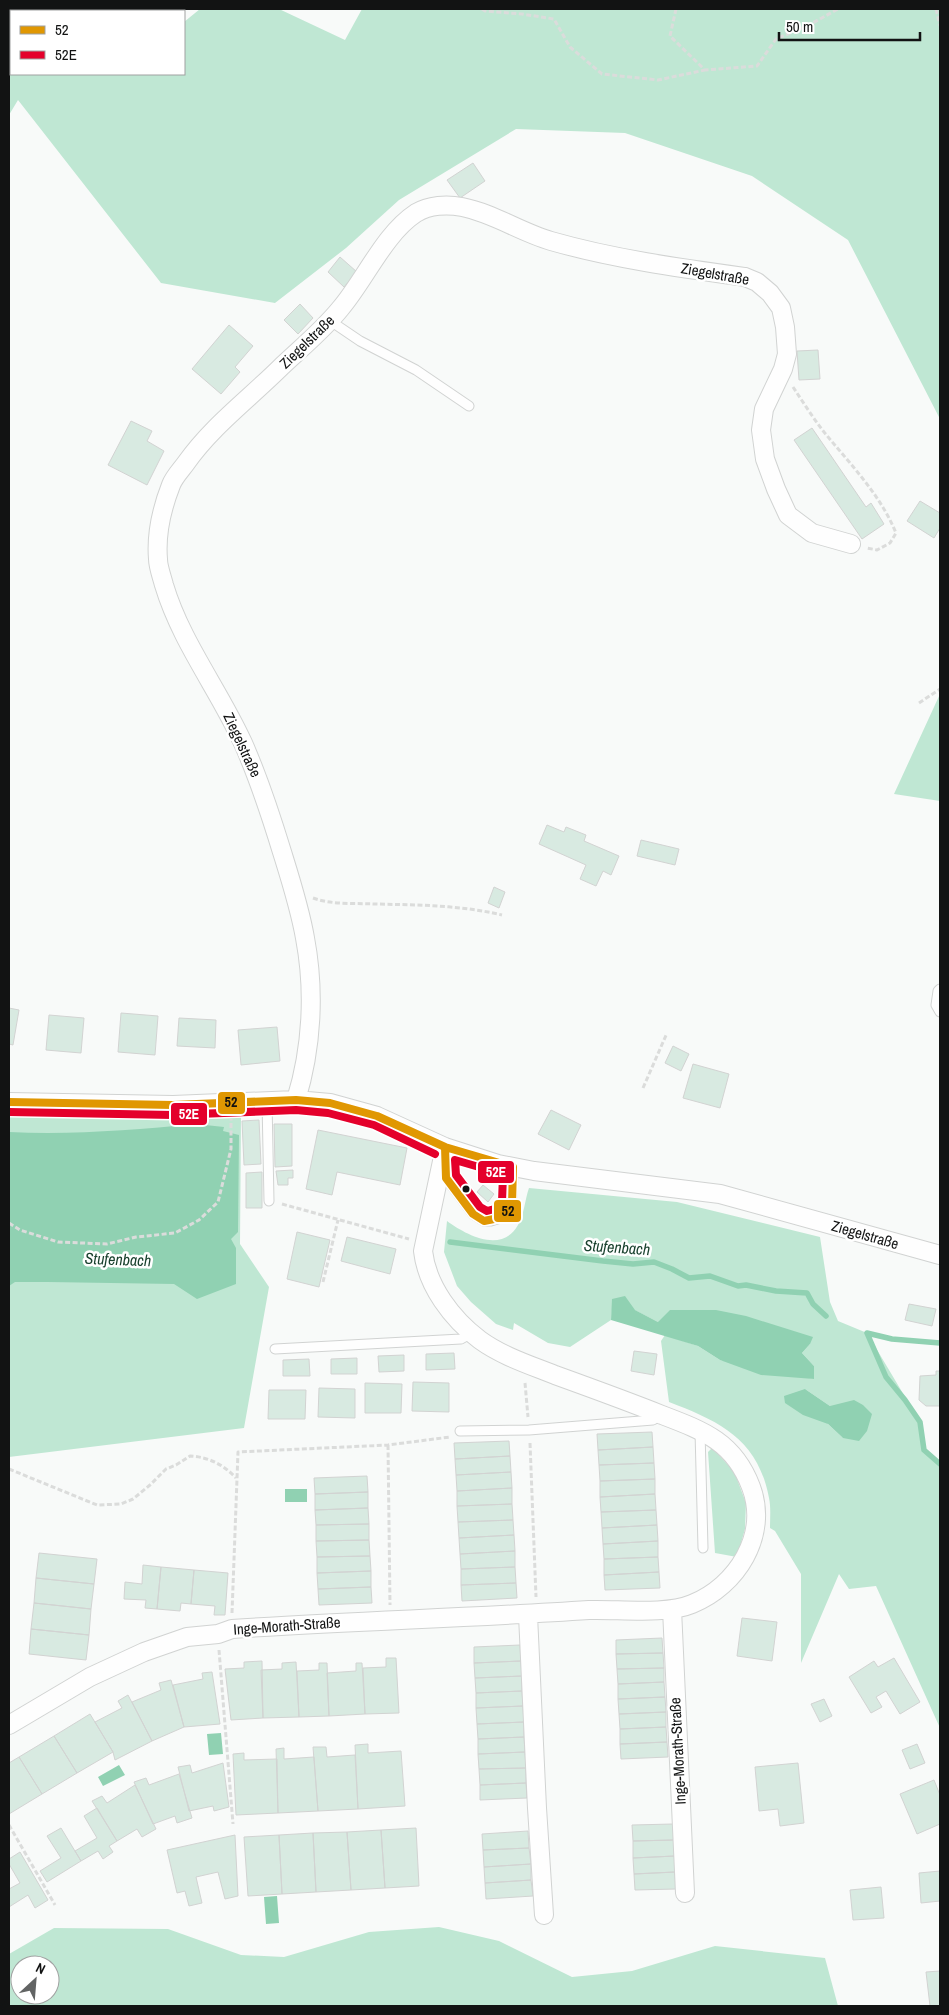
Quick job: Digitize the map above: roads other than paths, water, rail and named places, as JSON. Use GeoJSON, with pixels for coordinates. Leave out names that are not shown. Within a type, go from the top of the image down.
{"type":"FeatureCollection","features":[{"type":"Feature","properties":{"kind":"street","name":"Ziegelstraße"},"geometry":{"type":"LineString","coordinates":[[296,1100],[305,1070],[310,1034],[310,988],[306,939],[263,792],[243,742],[178,623],[158,561],[160,525],[172,482],[193,453],[224,420],[338,312],[361,282],[384,246],[404,222],[418,211],[436,205],[457,206],[482,211],[546,240],[588,251],[653,264],[745,276],[757,282],[770,293],[781,308],[785,327],[787,354],[783,369],[764,409],[761,430],[765,459],[776,490],[788,515],[812,533],[852,544]]}},
{"type":"Feature","properties":{"kind":"street","name":"Ziegelstraße"},"geometry":{"type":"LineString","coordinates":[[9,1102],[173,1105],[296,1100],[330,1104],[377,1116],[445,1147],[513,1167],[720,1194],[940,1255]]}},
{"type":"Feature","properties":{"kind":"street","name":"Inge-Morath-Straße"},"geometry":{"type":"LineString","coordinates":[[9,1725],[90,1677],[144,1652],[187,1637],[225,1631],[325,1623],[532,1615],[591,1610],[672,1609],[697,1602],[718,1591],[745,1559],[754,1531],[754,1502],[745,1473],[737,1459],[724,1445],[700,1430],[527,1364],[482,1342],[459,1322],[446,1305],[434,1285],[424,1262],[424,1243],[445,1147]]}},
{"type":"Feature","properties":{"kind":"street","name":"Inge-Morath-Straße"},"geometry":{"type":"LineString","coordinates":[[672,1609],[685,1893]]}},
{"type":"Feature","properties":{"kind":"street"},"geometry":{"type":"LineString","coordinates":[[532,1615],[537,1808],[544,1914]]}},
{"type":"Feature","properties":{"kind":"lane"},"geometry":{"type":"LineString","coordinates":[[329,320],[360,341],[416,370],[469,406]]}},
{"type":"Feature","properties":{"kind":"lane"},"geometry":{"type":"LineString","coordinates":[[940,989],[936,1005],[940,1012]]}},
{"type":"Feature","properties":{"kind":"lane"},"geometry":{"type":"LineString","coordinates":[[267,1101],[269,1201]]}},
{"type":"Feature","properties":{"kind":"lane"},"geometry":{"type":"LineString","coordinates":[[445,1147],[446,1178],[473,1214],[484,1221],[504,1217],[512,1205],[513,1167]]}},
{"type":"Feature","properties":{"kind":"lane"},"geometry":{"type":"LineString","coordinates":[[275,1349],[461,1339],[472,1333]]}},
{"type":"Feature","properties":{"kind":"lane"},"geometry":{"type":"LineString","coordinates":[[460,1431],[529,1430],[653,1420],[662,1415]]}},
{"type":"Feature","properties":{"kind":"lane"},"geometry":{"type":"LineString","coordinates":[[700,1430],[704,1548]]}},
{"type":"Feature","properties":{"kind":"water"},"geometry":{"type":"Polygon","coordinates":[[[196,1124],[224,1127],[223,1131],[239,1135],[238,1232],[231,1239],[236,1248],[236,1284],[197,1299],[174,1284],[15,1282],[9,1286],[9,1132],[56,1133],[196,1124]]]}},
{"type":"Feature","properties":{"kind":"water"},"geometry":{"type":"Polygon","coordinates":[[[625,1296],[635,1310],[658,1322],[670,1310],[716,1310],[746,1316],[813,1337],[802,1353],[814,1366],[814,1379],[761,1375],[720,1360],[698,1346],[611,1320],[612,1299],[625,1296]]]}},
{"type":"Feature","properties":{"kind":"water"},"geometry":{"type":"Polygon","coordinates":[[[805,1389],[830,1406],[854,1400],[863,1405],[872,1414],[867,1431],[859,1441],[843,1438],[828,1424],[803,1415],[785,1403],[784,1396],[805,1389]]]}},
{"type":"Feature","properties":{"kind":"water"},"geometry":{"type":"Polygon","coordinates":[[[285,1489],[307,1489],[307,1502],[285,1502],[285,1489]]]}},
{"type":"Feature","properties":{"kind":"water"},"geometry":{"type":"Polygon","coordinates":[[[221,1733],[223,1754],[209,1755],[207,1734],[221,1733]]]}},
{"type":"Feature","properties":{"kind":"water"},"geometry":{"type":"Polygon","coordinates":[[[119,1765],[125,1775],[103,1786],[98,1777],[119,1765]]]}},
{"type":"Feature","properties":{"kind":"water"},"geometry":{"type":"Polygon","coordinates":[[[277,1896],[279,1923],[266,1924],[264,1897],[277,1896]]]}},
{"type":"Feature","properties":{"kind":"waterway","name":"Stufenbach"},"geometry":{"type":"LineString","coordinates":[[450,1242],[633,1264],[654,1262],[689,1278],[710,1276],[738,1286],[746,1285],[776,1291],[807,1293],[813,1304],[826,1316]]}},
{"type":"Feature","properties":{"kind":"waterway"},"geometry":{"type":"LineString","coordinates":[[867,1333],[886,1377],[920,1422],[924,1450],[940,1464]]}},
{"type":"Feature","properties":{"kind":"waterway","name":"Stufenbach"},"geometry":{"type":"LineString","coordinates":[[867,1333],[892,1339],[940,1343]]}}]}
